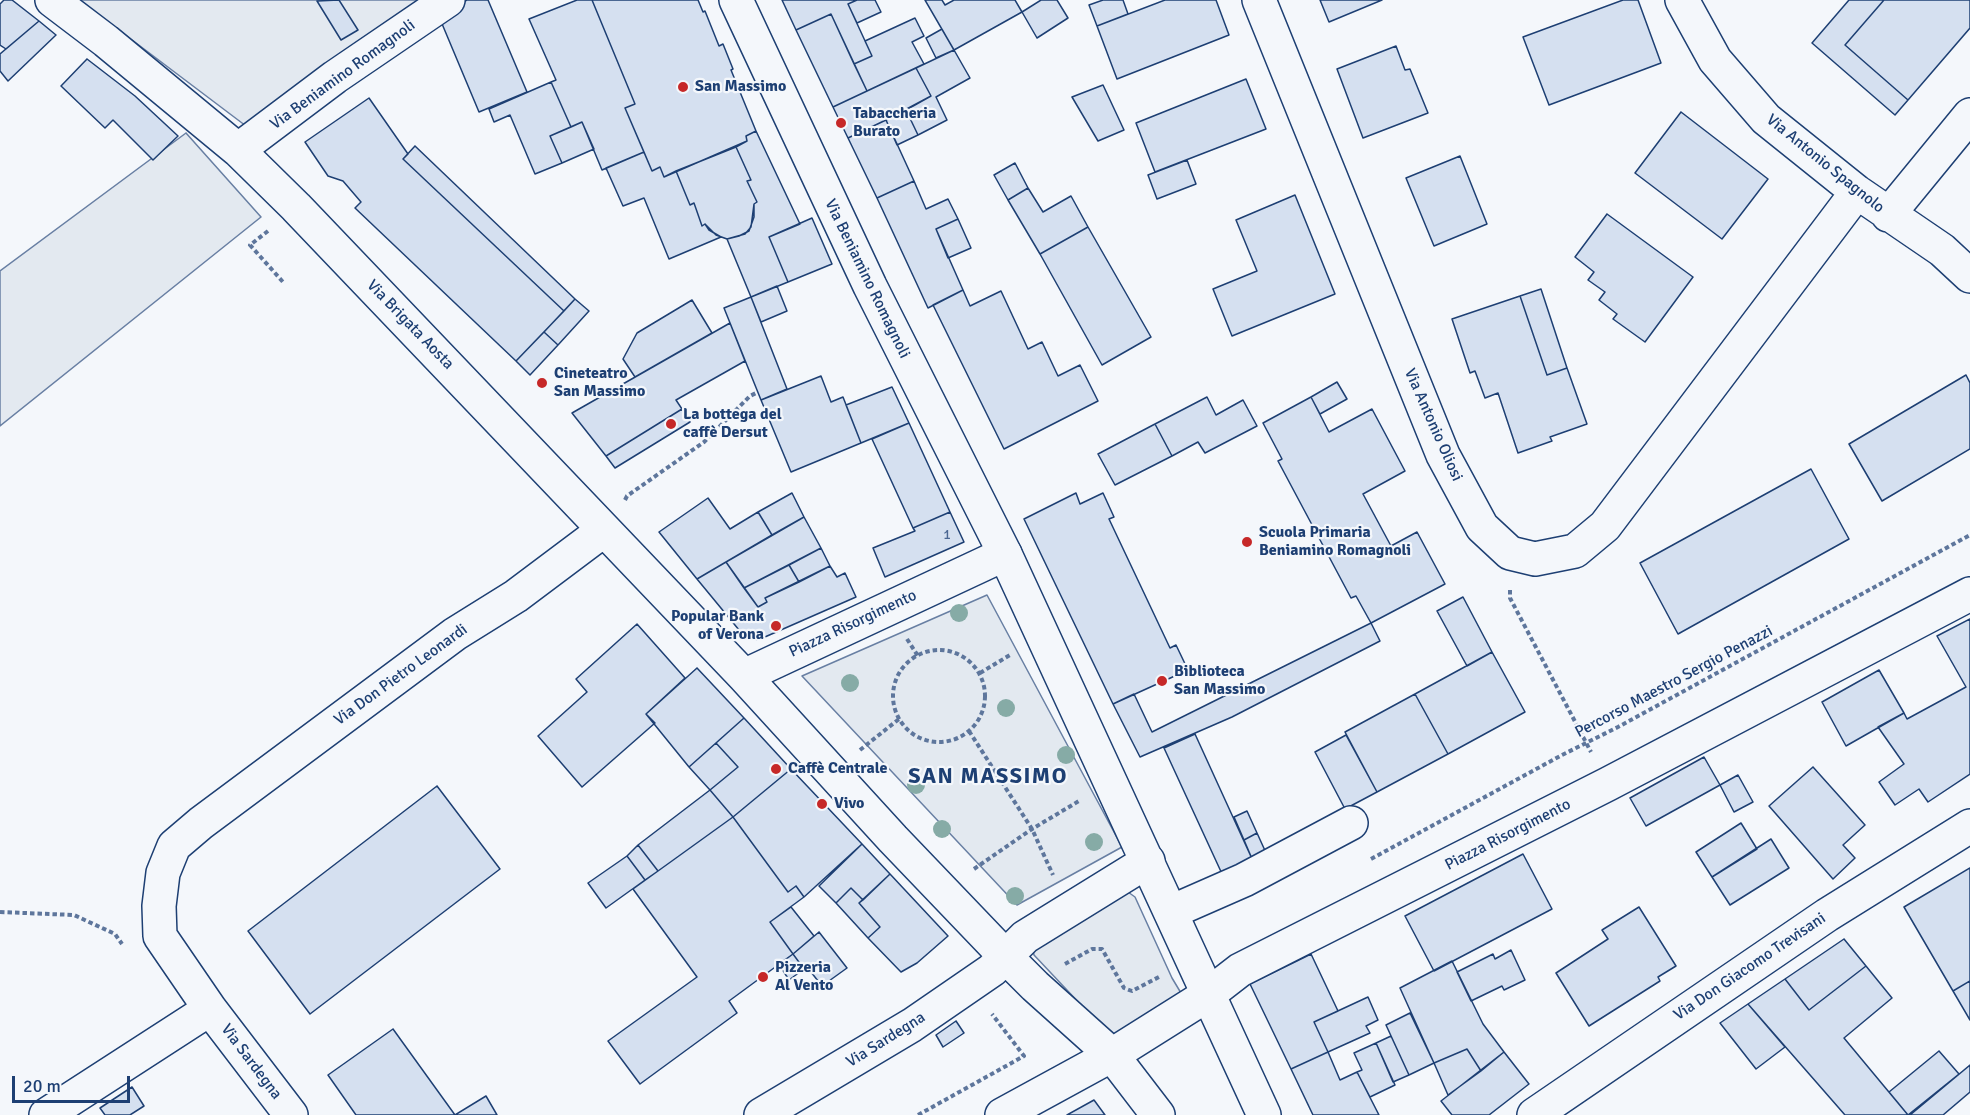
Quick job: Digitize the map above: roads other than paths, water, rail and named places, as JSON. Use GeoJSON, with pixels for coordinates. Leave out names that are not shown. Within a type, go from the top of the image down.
{"type":"FeatureCollection","features":[{"type":"Feature","properties":{"kind":"street","name":"Via Brigata Aosta"},"geometry":{"type":"LineString","coordinates":[[52,0],[106,40],[238,150],[304,215],[744,676]]}},
{"type":"Feature","properties":{"kind":"street","name":"Via Beniamino Romagnoli"},"geometry":{"type":"LineString","coordinates":[[238,150],[335,77],[448,0]]}},
{"type":"Feature","properties":{"kind":"street","name":"Via Beniamino Romagnoli"},"geometry":{"type":"LineString","coordinates":[[736,0],[870,286],[1005,554]]}},
{"type":"Feature","properties":{"kind":"street","name":"Via Antonio Oliosi"},"geometry":{"type":"LineString","coordinates":[[1259,0],[1443,455],[1482,527],[1510,553],[1534,559],[1575,551],[1605,526],[1857,192]]}},
{"type":"Feature","properties":{"kind":"street","name":"Via Antonio Spagnolo"},"geometry":{"type":"LineString","coordinates":[[1682,0],[1715,60],[1766,119],[1857,192],[1942,250],[1970,276]]}},
{"type":"Feature","properties":{"kind":"street"},"geometry":{"type":"LineString","coordinates":[[1888,215],[1970,115]]}},
{"type":"Feature","properties":{"kind":"street","name":"Via Don Pietro Leonardi"},"geometry":{"type":"LineString","coordinates":[[201,823],[455,634],[516,596],[604,530]]}},
{"type":"Feature","properties":{"kind":"street","name":"Piazza Risorgimento"},"geometry":{"type":"LineString","coordinates":[[744,676],[1005,554]]}},
{"type":"Feature","properties":{"kind":"street"},"geometry":{"type":"LineString","coordinates":[[1005,554],[1264,1115]]}},
{"type":"Feature","properties":{"kind":"street","name":"Piazza Risorgimento"},"geometry":{"type":"LineString","coordinates":[[1002,1115],[1112,1055],[1209,994],[1240,970],[1608,784],[1970,594]]}},
{"type":"Feature","properties":{"kind":"street"},"geometry":{"type":"LineString","coordinates":[[744,676],[893,839],[1006,957],[1112,1055],[1158,1115]]}},
{"type":"Feature","properties":{"kind":"street","name":"Via Sardegna"},"geometry":{"type":"LineString","coordinates":[[201,823],[174,846],[164,873],[159,906],[160,936],[210,1009],[291,1115]]}},
{"type":"Feature","properties":{"kind":"street"},"geometry":{"type":"LineString","coordinates":[[1171,912],[1244,880],[1351,823]]}},
{"type":"Feature","properties":{"kind":"street","name":"Via Don Giacomo Trevisani"},"geometry":{"type":"LineString","coordinates":[[1534,1115],[1827,915],[1970,826]]}},
{"type":"Feature","properties":{"kind":"street"},"geometry":{"type":"LineString","coordinates":[[1006,957],[1025,937],[1148,861]]}},
{"type":"Feature","properties":{"kind":"street","name":"Via Sardegna"},"geometry":{"type":"LineString","coordinates":[[761,1115],[912,1025],[992,970],[1006,957]]}},
{"type":"Feature","properties":{"kind":"street","name":"Via Sardegna"},"geometry":{"type":"LineString","coordinates":[[46,1115],[210,1009]]}},
{"type":"Feature","properties":{"kind":"place","name":"San Massimo"},"geometry":{"type":"Point","coordinates":[683,87]}},
{"type":"Feature","properties":{"kind":"place","name":"Tabaccheria Burato"},"geometry":{"type":"Point","coordinates":[841,123]}},
{"type":"Feature","properties":{"kind":"place","name":"Cineteatro San Massimo"},"geometry":{"type":"Point","coordinates":[542,383]}},
{"type":"Feature","properties":{"kind":"place","name":"La bottega del caffè Dersut"},"geometry":{"type":"Point","coordinates":[671,424]}},
{"type":"Feature","properties":{"kind":"place","name":"Scuola Primaria Beniamino Romagnoli"},"geometry":{"type":"Point","coordinates":[1247,542]}},
{"type":"Feature","properties":{"kind":"place","name":"Popular Bank of Verona"},"geometry":{"type":"Point","coordinates":[776,626]}},
{"type":"Feature","properties":{"kind":"place","name":"Biblioteca San Massimo"},"geometry":{"type":"Point","coordinates":[1162,681]}},
{"type":"Feature","properties":{"kind":"place","name":"Caffè Centrale"},"geometry":{"type":"Point","coordinates":[776,769]}},
{"type":"Feature","properties":{"kind":"place","name":"Vivo"},"geometry":{"type":"Point","coordinates":[822,804]}},
{"type":"Feature","properties":{"kind":"place","name":"Pizzeria Al Vento"},"geometry":{"type":"Point","coordinates":[763,977]}},
{"type":"Feature","properties":{"kind":"district","name":"SAN MASSIMO"},"geometry":{"type":"Point","coordinates":[988,777]}}]}
